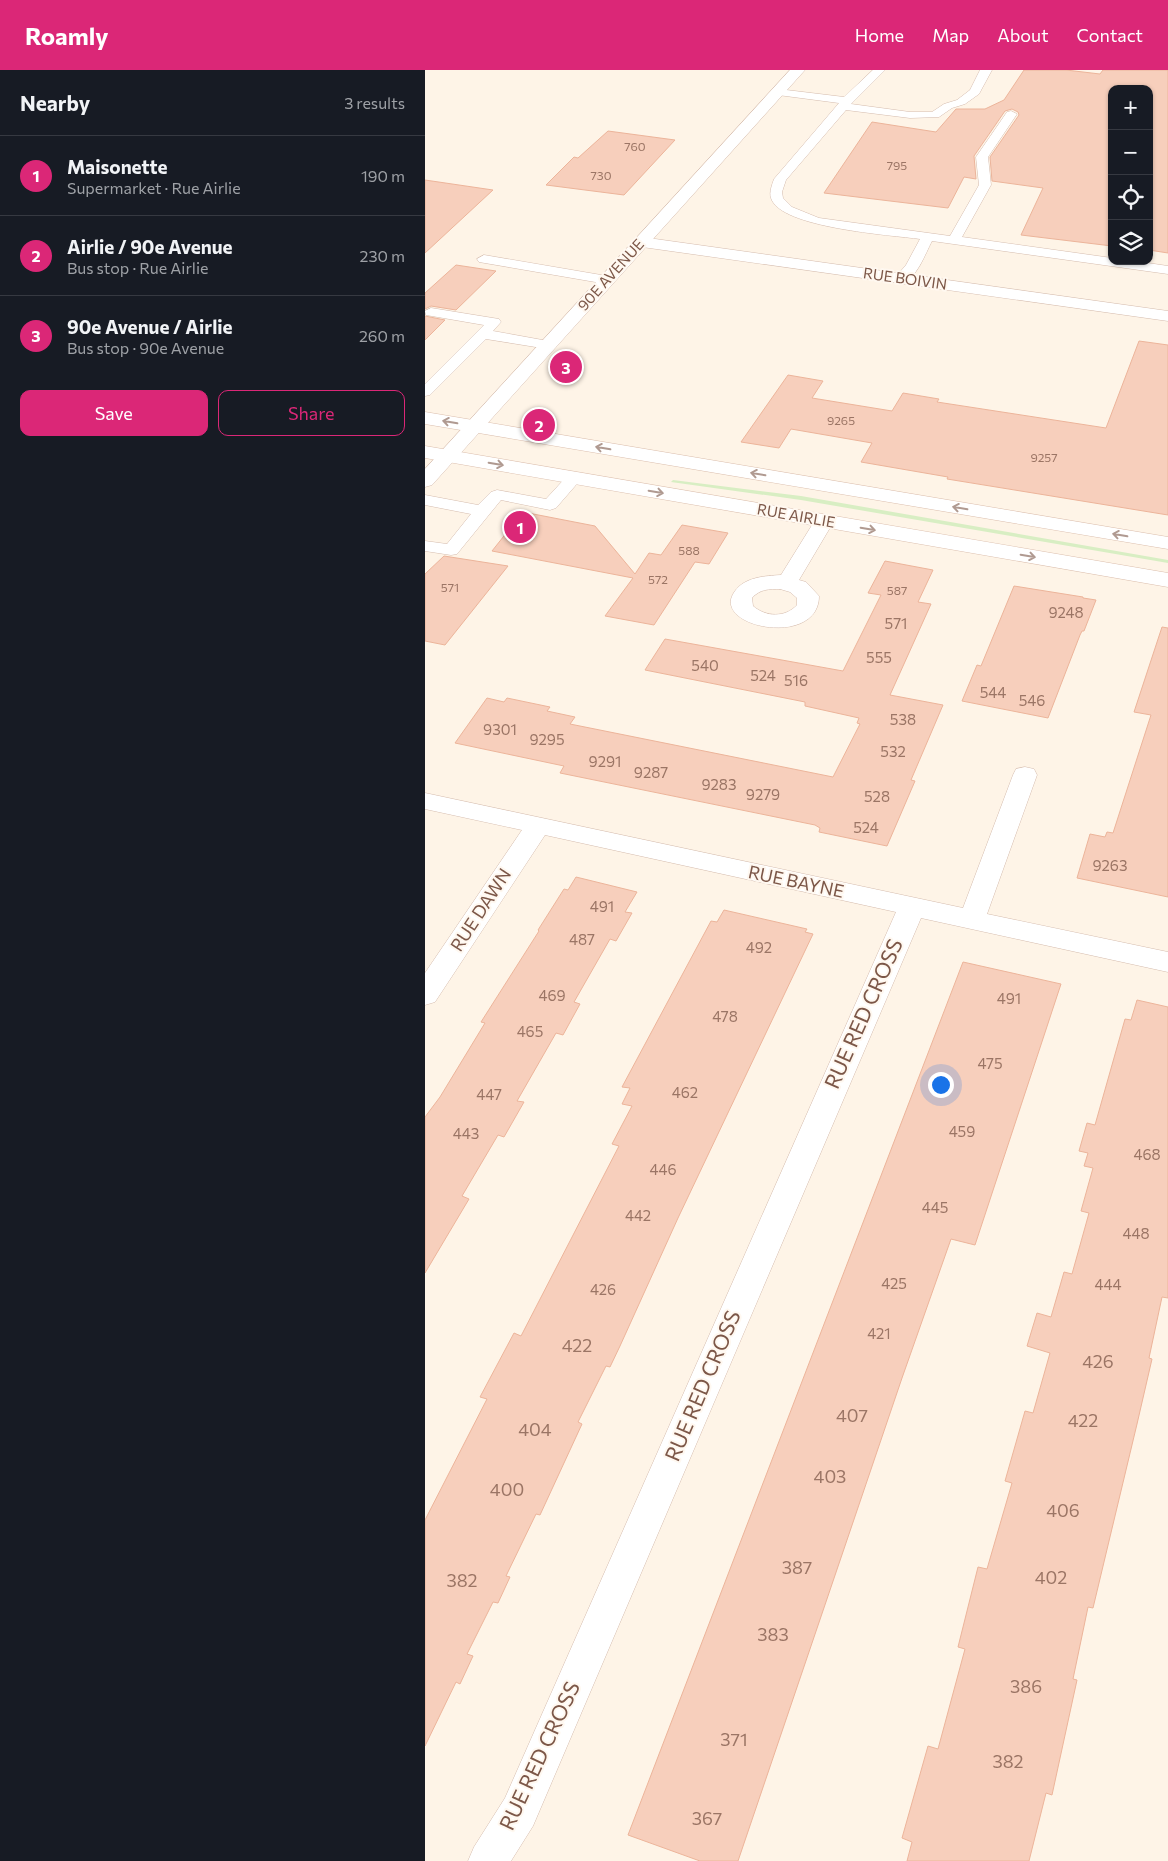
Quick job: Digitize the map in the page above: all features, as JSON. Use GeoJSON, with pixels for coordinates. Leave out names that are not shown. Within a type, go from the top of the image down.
{"type":"FeatureCollection","features":[{"type":"Feature","properties":{"kind":"street","name":"90E AVENUE"},"geometry":{"type":"LineString","coordinates":[[425,481],[798,70]]}},
{"type":"Feature","properties":{"kind":"street","name":"RUE BOIVIN"},"geometry":{"type":"LineString","coordinates":[[641,242],[1168,316]]}},
{"type":"Feature","properties":{"kind":"street","name":"RUE AIRLIE"},"geometry":{"type":"LineString","coordinates":[[425,418],[1168,543]]}},
{"type":"Feature","properties":{"kind":"street","name":"RUE AIRLIE"},"geometry":{"type":"LineString","coordinates":[[425,452],[1168,580]]}},
{"type":"Feature","properties":{"kind":"street"},"geometry":{"type":"LineString","coordinates":[[787,583],[824,521]]}},
{"type":"Feature","properties":{"kind":"street"},"geometry":{"type":"LineString","coordinates":[[972,919],[1025,775]]}},
{"type":"Feature","properties":{"kind":"street","name":"RUE BAYNE"},"geometry":{"type":"LineString","coordinates":[[425,801],[1168,962]]}},
{"type":"Feature","properties":{"kind":"street","name":"RUE DAWN"},"geometry":{"type":"LineString","coordinates":[[425,995],[539,825]]}},
{"type":"Feature","properties":{"kind":"street","name":"RUE RED CROSS"},"geometry":{"type":"LineString","coordinates":[[487,1861],[519,1812],[912,907]]}},
{"type":"Feature","properties":{"kind":"lane"},"geometry":{"type":"LineString","coordinates":[[879,70],[845,104],[780,179],[776,192],[777,199],[788,210],[816,221],[1168,270]]}},
{"type":"Feature","properties":{"kind":"lane"},"geometry":{"type":"LineString","coordinates":[[777,92],[917,116],[935,115],[948,106],[961,102],[975,92],[986,70]]}},
{"type":"Feature","properties":{"kind":"lane"},"geometry":{"type":"LineString","coordinates":[[954,241],[985,185],[981,157],[1011,114]]}},
{"type":"Feature","properties":{"kind":"lane"},"geometry":{"type":"LineString","coordinates":[[901,278],[912,267],[928,237]]}},
{"type":"Feature","properties":{"kind":"lane"},"geometry":{"type":"LineString","coordinates":[[484,259],[607,280]]}},
{"type":"Feature","properties":{"kind":"lane"},"geometry":{"type":"LineString","coordinates":[[425,392],[494,322],[431,312]]}},
{"type":"Feature","properties":{"kind":"lane"},"geometry":{"type":"LineString","coordinates":[[483,334],[548,345]]}},
{"type":"Feature","properties":{"kind":"lane"},"geometry":{"type":"LineString","coordinates":[[425,546],[451,550],[497,495],[549,506],[574,478]]}},
{"type":"Feature","properties":{"kind":"lane"},"geometry":{"type":"LineString","coordinates":[[425,500],[482,511]]}},
{"type":"Feature","properties":{"kind":"green space"},"geometry":{"type":"Polygon","coordinates":[[[673,480],[801,496],[1168,560],[1168,563],[801,500],[671,482],[673,480]]]}},
{"type":"Feature","properties":{"kind":"building"},"geometry":{"type":"Polygon","coordinates":[[[1024,70],[1066,70],[1100,74],[1103,70],[1168,70],[1168,253],[1153,251],[1153,85],[1108,85],[1108,246],[1021,235],[1043,188],[992,181],[990,157],[1019,115],[1018,112],[1012,109],[1005,111],[974,156],[976,179],[964,177],[948,208],[824,193],[872,122],[936,132],[956,109],[985,109],[1004,100],[1024,70]]]}},
{"type":"Feature","properties":{"kind":"building"},"geometry":{"type":"Polygon","coordinates":[[[608,131],[675,140],[624,195],[546,185],[574,157],[578,158],[608,131]]]}},
{"type":"Feature","properties":{"kind":"building"},"geometry":{"type":"Polygon","coordinates":[[[425,180],[493,190],[425,253],[425,180]]]}},
{"type":"Feature","properties":{"kind":"building"},"geometry":{"type":"Polygon","coordinates":[[[456,265],[496,271],[456,310],[431,306],[425,309],[425,293],[456,265]]]}},
{"type":"Feature","properties":{"kind":"building"},"geometry":{"type":"Polygon","coordinates":[[[425,316],[445,320],[425,340],[425,316]]]}},
{"type":"Feature","properties":{"kind":"building"},"geometry":{"type":"Polygon","coordinates":[[[1139,341],[1168,345],[1168,515],[947,479],[948,477],[861,462],[872,443],[791,429],[779,448],[741,442],[788,375],[823,381],[812,398],[892,411],[903,393],[939,399],[937,402],[1106,428],[1139,341]]]}},
{"type":"Feature","properties":{"kind":"building"},"geometry":{"type":"Polygon","coordinates":[[[523,512],[595,526],[635,574],[649,553],[661,555],[682,525],[728,533],[709,564],[695,562],[654,625],[605,616],[633,578],[492,551],[523,512]]]}},
{"type":"Feature","properties":{"kind":"building"},"geometry":{"type":"Polygon","coordinates":[[[444,556],[508,566],[445,645],[425,641],[425,574],[444,556]]]}},
{"type":"Feature","properties":{"kind":"building"},"geometry":{"type":"Polygon","coordinates":[[[885,561],[933,570],[918,602],[931,604],[890,695],[943,705],[911,780],[915,781],[887,846],[819,832],[820,828],[815,825],[560,773],[564,766],[455,743],[487,698],[504,702],[507,698],[550,707],[547,711],[575,717],[570,724],[833,777],[860,724],[857,723],[859,718],[805,706],[805,702],[645,670],[665,639],[843,671],[881,595],[868,593],[885,561]]]}},
{"type":"Feature","properties":{"kind":"building"},"geometry":{"type":"Polygon","coordinates":[[[1014,586],[1096,600],[1084,631],[1080,635],[1048,718],[962,701],[977,665],[981,666],[1014,586]]]}},
{"type":"Feature","properties":{"kind":"building"},"geometry":{"type":"Polygon","coordinates":[[[1162,627],[1168,628],[1168,897],[1077,878],[1090,834],[1105,837],[1107,832],[1113,833],[1151,715],[1134,712],[1162,627]]]}},
{"type":"Feature","properties":{"kind":"building"},"geometry":{"type":"Polygon","coordinates":[[[576,877],[637,892],[625,912],[632,913],[616,941],[610,939],[574,1002],[580,1004],[563,1035],[556,1033],[517,1101],[524,1102],[504,1137],[498,1135],[462,1196],[469,1199],[425,1273],[425,1117],[440,1097],[485,1023],[481,1022],[538,930],[564,889],[568,890],[576,877]]]}},
{"type":"Feature","properties":{"kind":"building"},"geometry":{"type":"Polygon","coordinates":[[[724,910],[807,929],[805,932],[813,934],[678,1218],[610,1367],[606,1366],[578,1422],[582,1424],[540,1515],[536,1514],[506,1576],[510,1577],[498,1603],[493,1602],[467,1654],[473,1656],[460,1684],[456,1682],[425,1746],[425,1520],[487,1399],[480,1397],[514,1333],[521,1336],[619,1146],[612,1144],[632,1106],[622,1104],[630,1088],[622,1087],[711,921],[717,922],[724,910]]]}},
{"type":"Feature","properties":{"kind":"building"},"geometry":{"type":"Polygon","coordinates":[[[963,962],[1061,984],[975,1245],[951,1239],[738,1861],[700,1861],[628,1835],[963,962]]]}},
{"type":"Feature","properties":{"kind":"building"},"geometry":{"type":"Polygon","coordinates":[[[1137,1000],[1168,1007],[1168,1298],[1162,1297],[1149,1358],[1152,1359],[1137,1424],[1093,1608],[1088,1607],[1073,1679],[1077,1680],[1052,1795],[1046,1793],[1029,1861],[907,1861],[912,1842],[902,1838],[928,1746],[938,1749],[965,1649],[958,1647],[978,1567],[987,1569],[1012,1483],[1005,1481],[1025,1411],[1033,1413],[1050,1353],[1027,1346],[1037,1313],[1051,1317],[1064,1272],[1072,1274],[1089,1213],[1081,1211],[1093,1168],[1084,1166],[1088,1153],[1079,1151],[1087,1123],[1095,1125],[1125,1019],[1131,1020],[1137,1000]]]}},
{"type":"Feature","properties":{"kind":"place","name":"90e Avenue / Airlie"},"geometry":{"type":"Point","coordinates":[566,367]}},
{"type":"Feature","properties":{"kind":"place","name":"Airlie / 90e Avenue"},"geometry":{"type":"Point","coordinates":[539,425]}},
{"type":"Feature","properties":{"kind":"place","name":"Maisonette"},"geometry":{"type":"Point","coordinates":[520,527]}}]}
